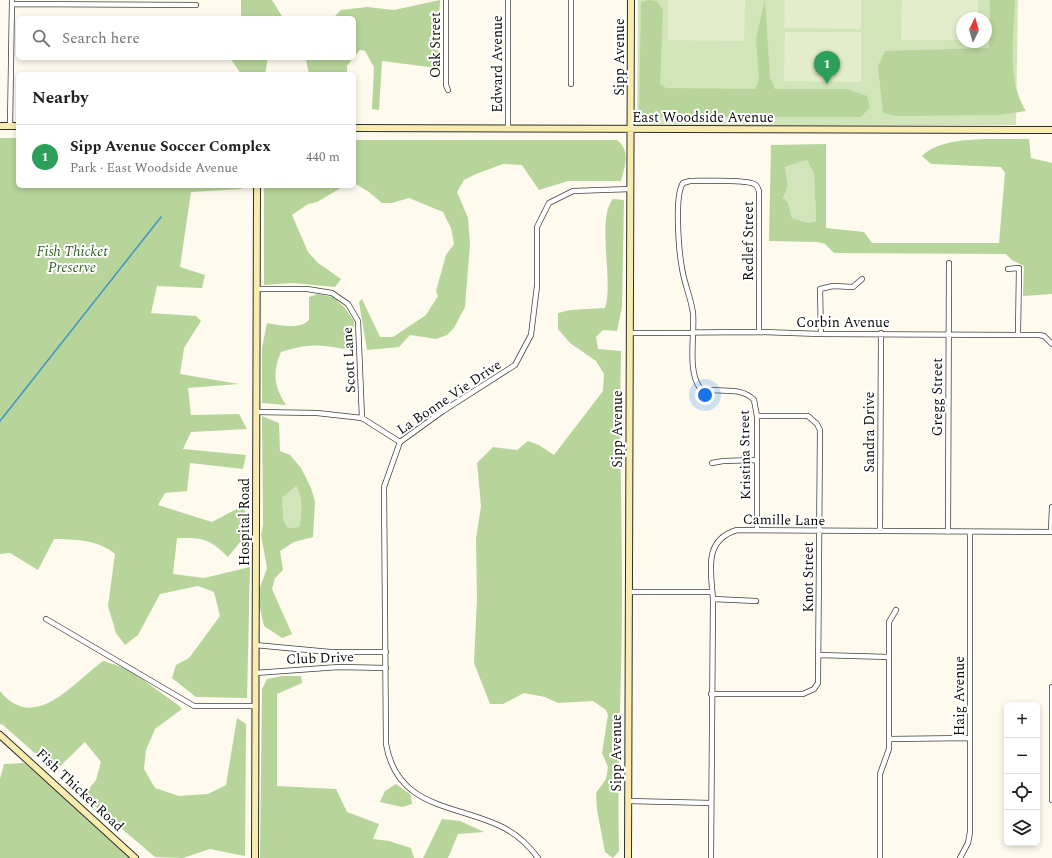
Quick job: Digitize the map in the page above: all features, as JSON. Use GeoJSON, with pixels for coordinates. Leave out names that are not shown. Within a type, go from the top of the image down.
{"type":"FeatureCollection","features":[{"type":"Feature","properties":{"kind":"street","name":"Oak Street"},"geometry":{"type":"LineString","coordinates":[[446,0],[446,85],[448,90]]}},
{"type":"Feature","properties":{"kind":"street","name":"Edward Avenue"},"geometry":{"type":"LineString","coordinates":[[508,0],[508,128]]}},
{"type":"Feature","properties":{"kind":"street"},"geometry":{"type":"LineString","coordinates":[[571,0],[571,84]]}},
{"type":"Feature","properties":{"kind":"street","name":"Sipp Avenue"},"geometry":{"type":"LineString","coordinates":[[628,858],[631,0]]}},
{"type":"Feature","properties":{"kind":"street"},"geometry":{"type":"LineString","coordinates":[[10,126],[12,2],[196,5]]}},
{"type":"Feature","properties":{"kind":"street"},"geometry":{"type":"LineString","coordinates":[[0,126],[16,126]]}},
{"type":"Feature","properties":{"kind":"street","name":"East Woodside Avenue"},"geometry":{"type":"LineString","coordinates":[[356,128],[1052,130]]}},
{"type":"Feature","properties":{"kind":"street","name":"Redlef Street"},"geometry":{"type":"LineString","coordinates":[[693,332],[693,312],[682,269],[678,232],[679,192],[683,183],[690,181],[750,182],[758,187],[759,332]]}},
{"type":"Feature","properties":{"kind":"street","name":"Hospital Road"},"geometry":{"type":"LineString","coordinates":[[255,858],[256,188]]}},
{"type":"Feature","properties":{"kind":"street","name":"La Bonne Vie Drive"},"geometry":{"type":"LineString","coordinates":[[538,858],[528,844],[498,825],[448,808],[414,793],[401,780],[391,766],[386,744],[384,487],[400,442],[443,411],[515,365],[531,335],[537,285],[537,227],[549,203],[573,191],[631,189]]}},
{"type":"Feature","properties":{"kind":"street","name":"Gregg Street"},"geometry":{"type":"LineString","coordinates":[[948,532],[949,263]]}},
{"type":"Feature","properties":{"kind":"street"},"geometry":{"type":"LineString","coordinates":[[1008,268],[1019,268],[1018,334]]}},
{"type":"Feature","properties":{"kind":"street"},"geometry":{"type":"LineString","coordinates":[[821,334],[820,289],[833,286],[853,287],[862,279]]}},
{"type":"Feature","properties":{"kind":"street","name":"Scott Lane"},"geometry":{"type":"LineString","coordinates":[[256,290],[307,290],[332,292],[348,304],[358,321],[362,418]]}},
{"type":"Feature","properties":{"kind":"street","name":"Kristina Street"},"geometry":{"type":"LineString","coordinates":[[693,332],[694,375],[695,382],[700,388],[707,390],[738,391],[749,395],[754,400],[757,416],[757,529]]}},
{"type":"Feature","properties":{"kind":"street","name":"Corbin Avenue"},"geometry":{"type":"LineString","coordinates":[[630,333],[759,332],[821,334],[1018,334],[1044,336],[1052,344]]}},
{"type":"Feature","properties":{"kind":"street","name":"Sandra Drive"},"geometry":{"type":"LineString","coordinates":[[880,531],[881,333]]}},
{"type":"Feature","properties":{"kind":"street"},"geometry":{"type":"LineString","coordinates":[[256,412],[317,413],[362,418],[400,442]]}},
{"type":"Feature","properties":{"kind":"street","name":"Knot Street"},"geometry":{"type":"LineString","coordinates":[[711,694],[808,693],[818,683],[820,430],[813,419],[802,415],[757,416]]}},
{"type":"Feature","properties":{"kind":"street"},"geometry":{"type":"LineString","coordinates":[[712,463],[723,461],[756,460]]}},
{"type":"Feature","properties":{"kind":"street"},"geometry":{"type":"LineString","coordinates":[[1052,507],[1052,532]]}},
{"type":"Feature","properties":{"kind":"street","name":"Camille Lane"},"geometry":{"type":"LineString","coordinates":[[711,858],[712,558],[713,549],[717,541],[730,532],[737,530],[757,529],[820,531],[1052,532]]}},
{"type":"Feature","properties":{"kind":"street","name":"Haig Avenue"},"geometry":{"type":"LineString","coordinates":[[960,858],[968,843],[970,832],[970,532]]}},
{"type":"Feature","properties":{"kind":"street"},"geometry":{"type":"LineString","coordinates":[[629,592],[712,592]]}},
{"type":"Feature","properties":{"kind":"street"},"geometry":{"type":"LineString","coordinates":[[713,599],[756,601]]}},
{"type":"Feature","properties":{"kind":"street"},"geometry":{"type":"LineString","coordinates":[[880,858],[880,774],[889,749],[889,622],[896,610]]}},
{"type":"Feature","properties":{"kind":"street"},"geometry":{"type":"LineString","coordinates":[[46,619],[194,706],[255,706]]}},
{"type":"Feature","properties":{"kind":"street"},"geometry":{"type":"LineString","coordinates":[[255,645],[330,652],[386,652]]}},
{"type":"Feature","properties":{"kind":"street"},"geometry":{"type":"LineString","coordinates":[[819,655],[889,657]]}},
{"type":"Feature","properties":{"kind":"street","name":"Club Drive"},"geometry":{"type":"LineString","coordinates":[[255,673],[339,667],[386,668]]}},
{"type":"Feature","properties":{"kind":"street"},"geometry":{"type":"LineString","coordinates":[[1052,687],[1052,800]]}},
{"type":"Feature","properties":{"kind":"street","name":"Fish Thicket Road"},"geometry":{"type":"LineString","coordinates":[[0,735],[135,858]]}},
{"type":"Feature","properties":{"kind":"street"},"geometry":{"type":"LineString","coordinates":[[889,739],[970,738]]}},
{"type":"Feature","properties":{"kind":"street"},"geometry":{"type":"LineString","coordinates":[[628,801],[711,803]]}},
{"type":"Feature","properties":{"kind":"green space"},"geometry":{"type":"Polygon","coordinates":[[[241,0],[272,0],[282,16],[241,16],[241,0]]]}},
{"type":"Feature","properties":{"kind":"green space"},"geometry":{"type":"Polygon","coordinates":[[[440,0],[437,68],[382,61],[379,110],[372,109],[374,67],[365,51],[360,50],[356,55],[356,16],[335,16],[341,10],[367,7],[394,10],[440,0]]]}},
{"type":"Feature","properties":{"kind":"green space"},"geometry":{"type":"Polygon","coordinates":[[[638,0],[1018,0],[1016,125],[637,126],[638,0]]]}},
{"type":"Feature","properties":{"kind":"green space"},"geometry":{"type":"Polygon","coordinates":[[[649,0],[657,1],[663,10],[660,84],[666,88],[755,89],[759,80],[756,38],[765,0],[770,78],[775,89],[847,89],[867,96],[870,107],[861,117],[649,117],[639,109],[641,2],[649,0]]]}},
{"type":"Feature","properties":{"kind":"green space"},"geometry":{"type":"Polygon","coordinates":[[[668,0],[745,0],[744,41],[668,40],[668,0]]]}},
{"type":"Feature","properties":{"kind":"green space"},"geometry":{"type":"Polygon","coordinates":[[[785,0],[861,0],[861,29],[784,28],[785,0]]]}},
{"type":"Feature","properties":{"kind":"green space"},"geometry":{"type":"Polygon","coordinates":[[[902,0],[978,0],[978,12],[956,12],[956,40],[901,40],[902,0]]]}},
{"type":"Feature","properties":{"kind":"green space"},"geometry":{"type":"Polygon","coordinates":[[[990,0],[1015,0],[1013,72],[1020,99],[1026,111],[998,115],[897,116],[883,113],[878,66],[885,51],[992,48],[992,12],[990,12],[990,0]]]}},
{"type":"Feature","properties":{"kind":"green space"},"geometry":{"type":"Polygon","coordinates":[[[785,32],[861,32],[861,82],[784,81],[785,32]]]}},
{"type":"Feature","properties":{"kind":"green space"},"geometry":{"type":"Polygon","coordinates":[[[231,60],[268,60],[265,72],[240,72],[231,60]]]}},
{"type":"Feature","properties":{"kind":"green space"},"geometry":{"type":"Polygon","coordinates":[[[306,60],[352,60],[347,66],[347,72],[309,72],[306,60]]]}},
{"type":"Feature","properties":{"kind":"green space","name":"Fish Thicket Preserve"},"geometry":{"type":"Polygon","coordinates":[[[0,138],[16,138],[16,188],[242,188],[191,192],[180,267],[205,275],[202,288],[157,286],[151,313],[196,316],[201,321],[184,348],[180,374],[239,384],[188,388],[191,415],[239,414],[247,429],[191,432],[183,449],[246,455],[243,469],[190,463],[187,491],[165,493],[158,505],[212,522],[244,505],[249,531],[228,557],[216,546],[205,540],[177,538],[173,574],[204,578],[250,567],[247,698],[196,697],[172,678],[176,665],[189,658],[220,616],[214,592],[198,586],[160,594],[138,635],[125,645],[116,633],[108,606],[115,554],[109,549],[86,541],[54,539],[38,570],[10,553],[0,554],[0,138]]]}},
{"type":"Feature","properties":{"kind":"green space"},"geometry":{"type":"Polygon","coordinates":[[[1029,139],[1031,158],[1052,163],[1052,294],[1023,296],[1024,266],[1012,260],[1006,254],[834,253],[825,244],[818,242],[769,241],[771,145],[826,144],[826,228],[864,232],[872,243],[999,243],[1005,173],[1001,167],[931,164],[922,156],[931,149],[957,141],[1029,139]],[[807,160],[785,167],[788,186],[783,198],[788,202],[792,218],[809,223],[816,221],[814,174],[807,160]]]}},
{"type":"Feature","properties":{"kind":"green space"},"geometry":{"type":"Polygon","coordinates":[[[356,140],[617,140],[624,149],[626,159],[621,181],[568,181],[539,190],[522,165],[503,164],[464,180],[457,192],[468,218],[470,244],[465,307],[454,328],[447,335],[436,339],[410,335],[399,347],[367,350],[359,302],[362,299],[380,337],[393,337],[426,315],[438,296],[436,291],[446,255],[454,244],[451,228],[443,212],[409,198],[392,203],[382,203],[369,192],[356,184],[356,140]]]}},
{"type":"Feature","properties":{"kind":"green space"},"geometry":{"type":"Polygon","coordinates":[[[807,160],[814,174],[816,221],[809,223],[792,218],[788,202],[783,198],[788,186],[785,167],[807,160]]]}},
{"type":"Feature","properties":{"kind":"green space"},"geometry":{"type":"Polygon","coordinates":[[[264,188],[341,188],[317,202],[308,204],[292,215],[308,252],[318,263],[341,279],[335,287],[293,283],[264,285],[264,188]]]}},
{"type":"Feature","properties":{"kind":"green space"},"geometry":{"type":"Polygon","coordinates":[[[613,199],[624,200],[622,307],[617,331],[603,330],[596,337],[598,349],[621,351],[620,443],[622,597],[619,851],[613,858],[605,852],[597,810],[596,793],[606,779],[608,767],[602,753],[608,715],[606,710],[593,701],[558,703],[545,697],[524,693],[503,704],[490,704],[474,663],[477,600],[476,539],[481,506],[477,463],[493,447],[517,450],[528,441],[539,445],[554,455],[603,391],[604,374],[596,361],[570,343],[558,329],[558,313],[570,310],[605,308],[608,282],[605,235],[606,221],[608,208],[613,199]]]}},
{"type":"Feature","properties":{"kind":"green space"},"geometry":{"type":"Polygon","coordinates":[[[318,294],[333,297],[344,307],[354,321],[352,342],[344,349],[327,346],[312,346],[298,347],[281,352],[275,373],[279,392],[286,405],[262,403],[262,348],[267,323],[295,326],[305,323],[309,320],[309,297],[318,294]]]}},
{"type":"Feature","properties":{"kind":"green space"},"geometry":{"type":"Polygon","coordinates":[[[262,416],[279,423],[280,451],[290,455],[301,468],[311,488],[315,502],[313,537],[294,542],[280,551],[283,570],[275,578],[272,589],[292,634],[282,638],[264,626],[257,596],[267,568],[261,535],[263,525],[262,416]],[[296,486],[282,498],[284,522],[288,528],[299,527],[301,506],[296,486]]]}},
{"type":"Feature","properties":{"kind":"green space"},"geometry":{"type":"Polygon","coordinates":[[[296,486],[301,501],[299,527],[287,528],[284,522],[282,498],[296,486]]]}},
{"type":"Feature","properties":{"kind":"green space"},"geometry":{"type":"Polygon","coordinates":[[[103,661],[128,669],[182,709],[155,729],[146,750],[144,769],[155,788],[179,796],[208,794],[226,785],[237,718],[246,724],[245,856],[210,849],[183,858],[155,857],[83,796],[96,780],[101,762],[85,742],[55,771],[0,724],[0,691],[13,703],[26,708],[40,706],[53,700],[66,691],[103,661]]]}},
{"type":"Feature","properties":{"kind":"green space"},"geometry":{"type":"Polygon","coordinates":[[[282,676],[301,676],[302,683],[277,694],[277,786],[336,789],[347,812],[379,824],[373,839],[389,841],[411,848],[414,858],[260,858],[262,689],[267,679],[282,676]]]}},
{"type":"Feature","properties":{"kind":"green space"},"geometry":{"type":"Polygon","coordinates":[[[24,763],[52,786],[130,858],[0,858],[0,779],[4,764],[24,763]]]}},
{"type":"Feature","properties":{"kind":"green space"},"geometry":{"type":"Polygon","coordinates":[[[396,784],[411,795],[412,804],[402,807],[380,802],[385,791],[396,784]]]}},
{"type":"Feature","properties":{"kind":"green space"},"geometry":{"type":"Polygon","coordinates":[[[442,819],[460,821],[484,832],[458,834],[448,858],[423,858],[442,819]]]}},
{"type":"Feature","properties":{"kind":"waterway"},"geometry":{"type":"LineString","coordinates":[[0,421],[161,217]]}},
{"type":"Feature","properties":{"kind":"place","name":"Sipp Avenue Soccer Complex"},"geometry":{"type":"Point","coordinates":[827,84]}}]}
